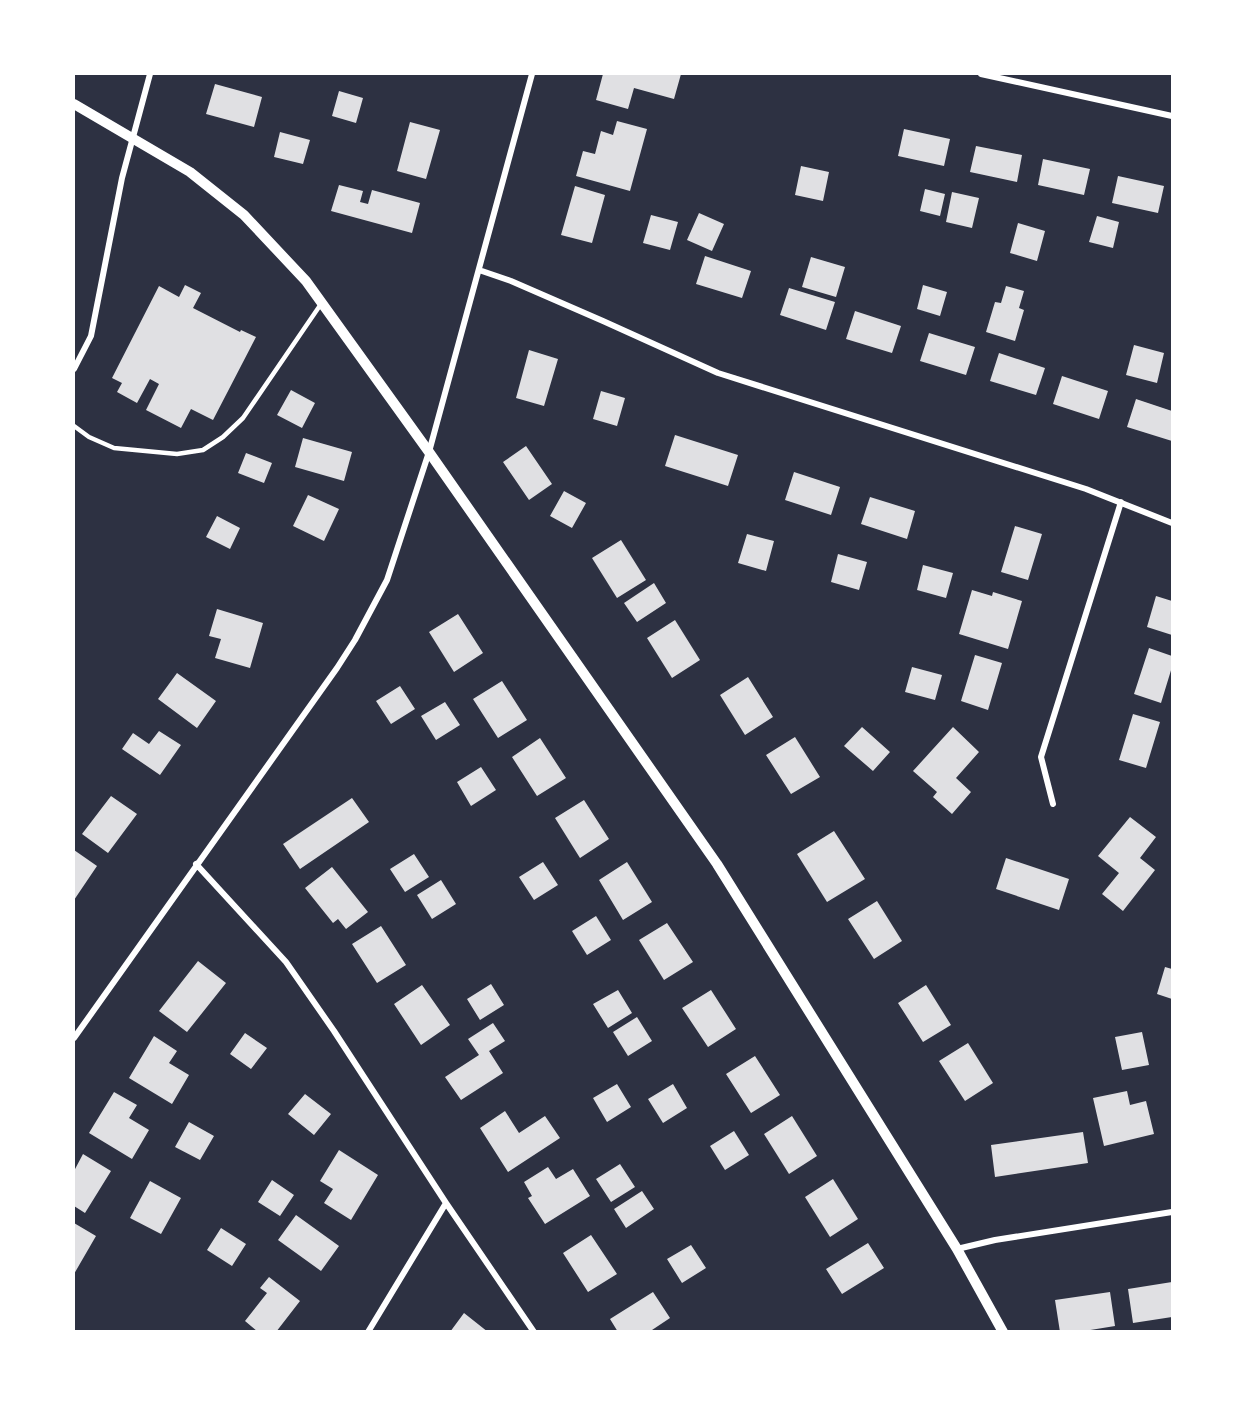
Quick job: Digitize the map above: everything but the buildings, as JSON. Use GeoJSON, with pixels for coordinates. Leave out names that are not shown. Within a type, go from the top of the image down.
{"type":"FeatureCollection","features":[{"type":"Feature","properties":{"kind":"street"},"geometry":{"type":"LineString","coordinates":[[74,369],[92,336],[122,178],[150,74]]}},
{"type":"Feature","properties":{"kind":"street"},"geometry":{"type":"LineString","coordinates":[[74,1038],[355,640],[387,580],[429,452],[532,74]]}},
{"type":"Feature","properties":{"kind":"street"},"geometry":{"type":"LineString","coordinates":[[981,74],[1173,116]]}},
{"type":"Feature","properties":{"kind":"street"},"geometry":{"type":"LineString","coordinates":[[74,104],[134,137],[190,172],[244,215],[306,281],[429,452],[717,864],[957,1249],[1003,1332]]}},
{"type":"Feature","properties":{"kind":"street"},"geometry":{"type":"LineString","coordinates":[[479,270],[562,303],[718,373],[1086,489],[1173,522]]}},
{"type":"Feature","properties":{"kind":"street"},"geometry":{"type":"LineString","coordinates":[[1053,804],[1041,757],[1121,502]]}},
{"type":"Feature","properties":{"kind":"street"},"geometry":{"type":"LineString","coordinates":[[196,864],[285,962],[334,1031],[446,1203],[534,1332]]}},
{"type":"Feature","properties":{"kind":"street"},"geometry":{"type":"LineString","coordinates":[[368,1332],[446,1203]]}},
{"type":"Feature","properties":{"kind":"street"},"geometry":{"type":"LineString","coordinates":[[957,1249],[995,1240],[1173,1212]]}},
{"type":"Feature","properties":{"kind":"lane"},"geometry":{"type":"LineString","coordinates":[[74,426],[114,448],[177,454],[203,450],[223,437],[243,418],[321,304]]}}]}
